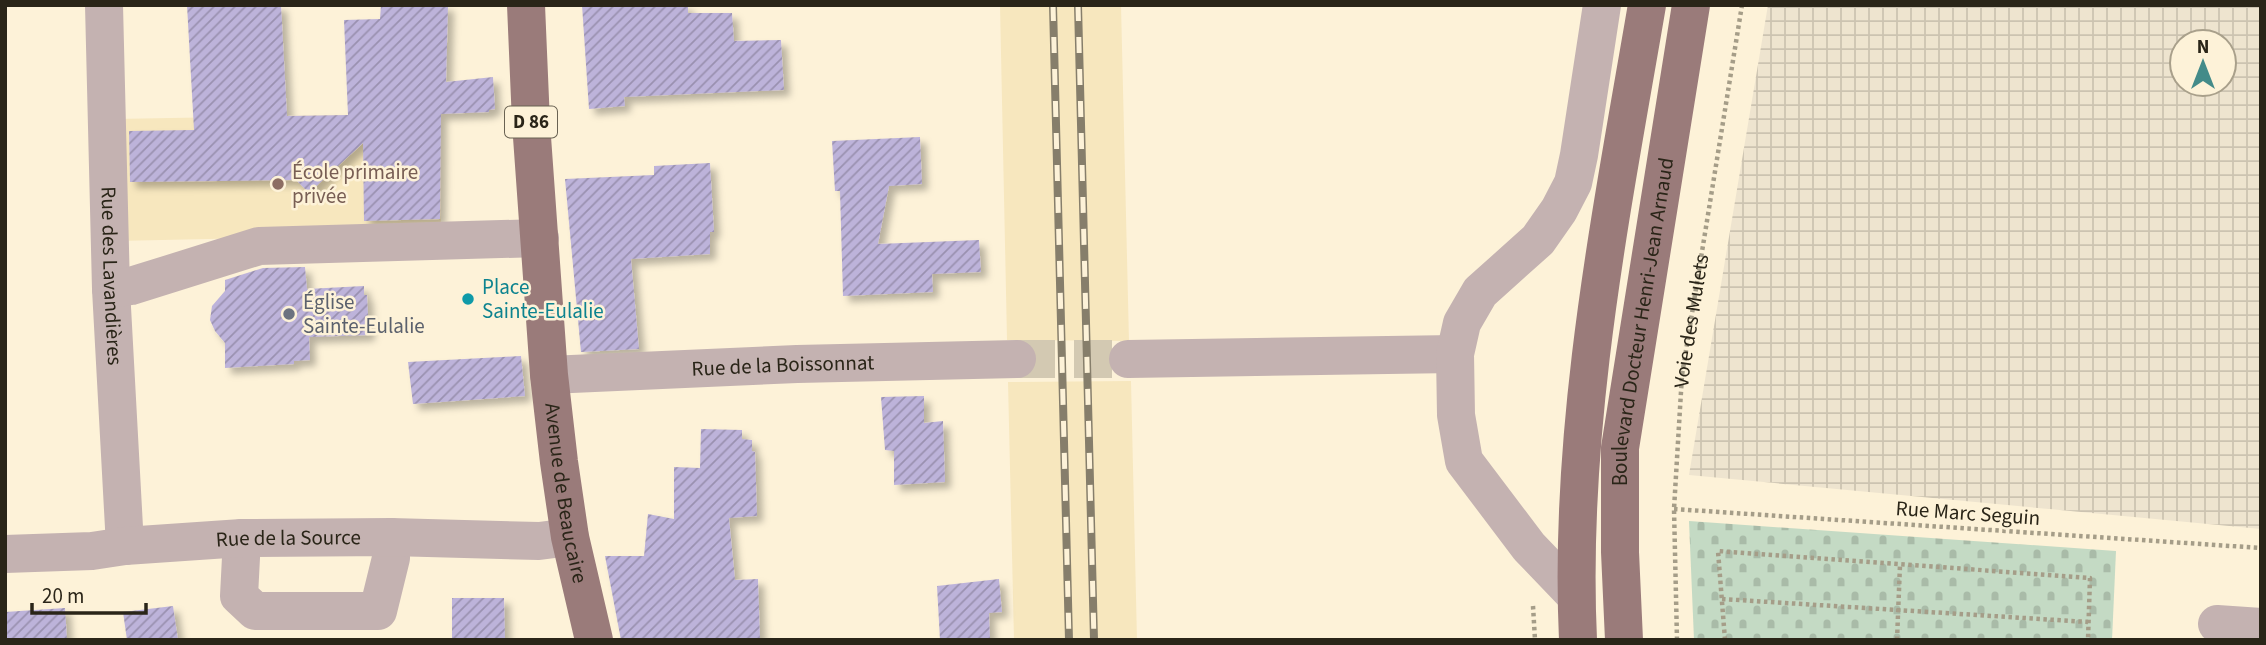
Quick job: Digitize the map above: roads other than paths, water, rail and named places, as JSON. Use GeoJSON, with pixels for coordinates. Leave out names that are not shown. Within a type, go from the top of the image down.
{"type":"FeatureCollection","features":[{"type":"Feature","properties":{"kind":"main road","name":"D 86"},"geometry":{"type":"LineString","coordinates":[[526,5],[548,360]]}},
{"type":"Feature","properties":{"kind":"main road","name":"Boulevard Docteur Henri-Jean Arnaud"},"geometry":{"type":"LineString","coordinates":[[1578,640],[1576,596],[1579,461],[1586,388],[1597,304],[1647,5]]}},
{"type":"Feature","properties":{"kind":"main road","name":"Boulevard Docteur Henri-Jean Arnaud"},"geometry":{"type":"LineString","coordinates":[[1624,640],[1620,552],[1620,448],[1691,5]]}},
{"type":"Feature","properties":{"kind":"main road","name":"Avenue de Beaucaire"},"geometry":{"type":"LineString","coordinates":[[548,360],[570,537],[594,640]]}},
{"type":"Feature","properties":{"kind":"street","name":"Rue des Lavandières"},"geometry":{"type":"LineString","coordinates":[[104,5],[111,289],[125,546]]}},
{"type":"Feature","properties":{"kind":"street"},"geometry":{"type":"LineString","coordinates":[[1576,596],[1529,547],[1464,461],[1456,415],[1455,354],[1462,323],[1480,292],[1538,240],[1559,210],[1573,183],[1602,5]]}},
{"type":"Feature","properties":{"kind":"street"},"geometry":{"type":"LineString","coordinates":[[111,289],[131,286],[259,246],[540,238]]}},
{"type":"Feature","properties":{"kind":"street"},"geometry":{"type":"LineString","coordinates":[[1128,359],[1455,354]]}},
{"type":"Feature","properties":{"kind":"street","name":"Rue de la Boissonnat"},"geometry":{"type":"LineString","coordinates":[[548,360],[797,364],[1017,359]]}},
{"type":"Feature","properties":{"kind":"street"},"geometry":{"type":"LineString","coordinates":[[242,538],[239,596],[255,611],[378,611],[391,558],[391,537]]}},
{"type":"Feature","properties":{"kind":"street","name":"Rue de la Source"},"geometry":{"type":"LineString","coordinates":[[5,554],[92,551],[125,546],[242,538],[391,537],[539,541],[570,537]]}},
{"type":"Feature","properties":{"kind":"street"},"geometry":{"type":"LineString","coordinates":[[2217,624],[2261,627]]}},
{"type":"Feature","properties":{"kind":"tunnel"},"geometry":{"type":"LineString","coordinates":[[1017,359],[1128,359]]}},
{"type":"Feature","properties":{"kind":"railway"},"geometry":{"type":"LineString","coordinates":[[1053,5],[1069,640]]}},
{"type":"Feature","properties":{"kind":"railway"},"geometry":{"type":"LineString","coordinates":[[1078,5],[1094,640]]}},
{"type":"Feature","properties":{"kind":"place","name":"École primaire privée"},"geometry":{"type":"Point","coordinates":[278,184]}},
{"type":"Feature","properties":{"kind":"place","name":"Place Sainte-Eulalie"},"geometry":{"type":"Point","coordinates":[468,299]}},
{"type":"Feature","properties":{"kind":"place","name":"Église Sainte-Eulalie"},"geometry":{"type":"Point","coordinates":[289,314]}}]}
